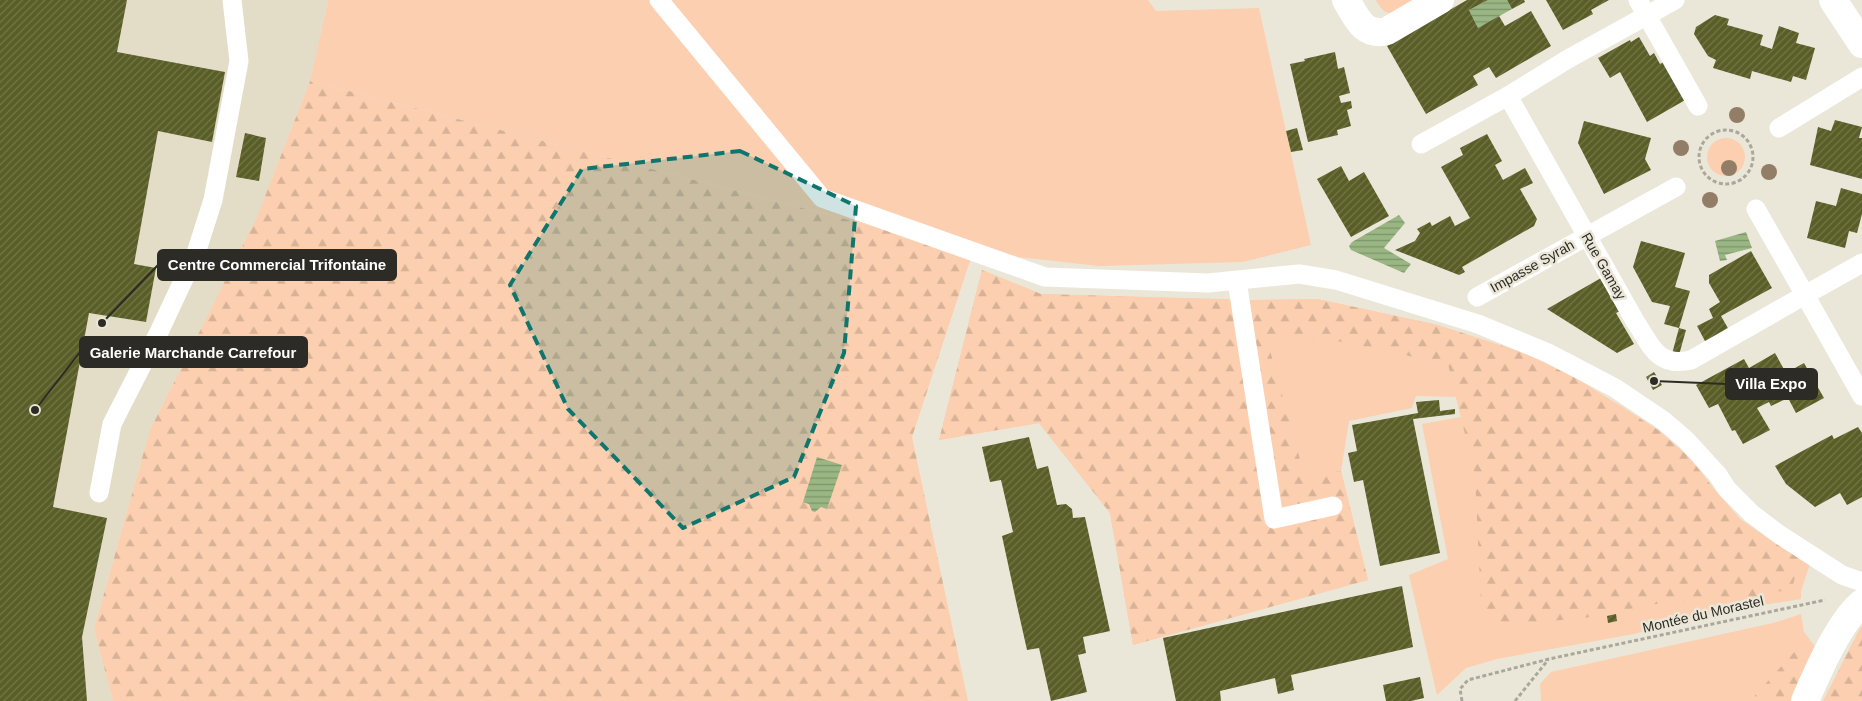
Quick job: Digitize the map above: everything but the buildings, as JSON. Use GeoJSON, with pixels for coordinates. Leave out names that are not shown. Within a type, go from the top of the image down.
{"type":"FeatureCollection","features":[{"type":"Feature","properties":{"kind":"street"},"geometry":{"type":"LineString","coordinates":[[1346,0],[1360,24],[1373,32],[1380,32],[1387,30],[1440,0]]}},
{"type":"Feature","properties":{"kind":"street"},"geometry":{"type":"LineString","coordinates":[[1833,0],[1862,44]]}},
{"type":"Feature","properties":{"kind":"street"},"geometry":{"type":"LineString","coordinates":[[1805,701],[1839,633],[1856,608],[1862,603]]}},
{"type":"Feature","properties":{"kind":"lane"},"geometry":{"type":"LineString","coordinates":[[99,493],[112,424],[160,330],[196,253],[213,200],[239,61],[232,0]]}},
{"type":"Feature","properties":{"kind":"lane"},"geometry":{"type":"LineString","coordinates":[[659,0],[822,198],[1045,277],[1208,283],[1299,274],[1336,280],[1478,324],[1548,353],[1615,388],[1664,422],[1686,440],[1718,474],[1726,489],[1752,514],[1780,535],[1842,574],[1862,582]]}},
{"type":"Feature","properties":{"kind":"lane"},"geometry":{"type":"LineString","coordinates":[[1421,144],[1508,96],[1568,59],[1642,8],[1675,0]]}},
{"type":"Feature","properties":{"kind":"lane"},"geometry":{"type":"LineString","coordinates":[[1642,8],[1698,106]]}},
{"type":"Feature","properties":{"kind":"lane"},"geometry":{"type":"LineString","coordinates":[[1779,128],[1862,77]]}},
{"type":"Feature","properties":{"kind":"lane","name":"Rue Gamay"},"geometry":{"type":"LineString","coordinates":[[1508,96],[1635,321],[1653,349],[1664,360],[1671,362],[1691,360],[1862,263]]}},
{"type":"Feature","properties":{"kind":"lane","name":"Impasse Syrah"},"geometry":{"type":"LineString","coordinates":[[1477,297],[1586,235],[1676,187]]}},
{"type":"Feature","properties":{"kind":"lane"},"geometry":{"type":"LineString","coordinates":[[1756,209],[1862,396]]}},
{"type":"Feature","properties":{"kind":"lane"},"geometry":{"type":"LineString","coordinates":[[1237,281],[1274,518],[1333,506]]}},
{"type":"Feature","properties":{"kind":"path"},"geometry":{"type":"LineString","coordinates":[[1720,131],[1730,131],[1740,134],[1747,141],[1753,155],[1751,165],[1739,181],[1729,184],[1719,183],[1710,179],[1703,171],[1699,162],[1700,152],[1704,142],[1711,135],[1720,131]]}},
{"type":"Feature","properties":{"kind":"path","name":"Montée du Morastel"},"geometry":{"type":"LineString","coordinates":[[1462,701],[1460,690],[1468,680],[1549,659],[1830,599]]}},
{"type":"Feature","properties":{"kind":"path"},"geometry":{"type":"LineString","coordinates":[[1515,701],[1549,659]]}},
{"type":"Feature","properties":{"kind":"highlighted area"},"geometry":{"type":"Polygon","coordinates":[[[740,151],[856,206],[844,353],[794,477],[683,528],[568,409],[510,285],[582,169],[740,151]]]}},
{"type":"Feature","properties":{"kind":"shaded area"},"geometry":{"type":"Polygon","coordinates":[[[0,0],[327,0],[328,2],[310,81],[257,217],[150,430],[94,629],[113,701],[0,701],[0,0]]]}},
{"type":"Feature","properties":{"kind":"shaded area"},"geometry":{"type":"Polygon","coordinates":[[[1488,0],[1507,0],[1512,9],[1478,28],[1469,10],[1488,0]]]}},
{"type":"Feature","properties":{"kind":"shaded area"},"geometry":{"type":"Polygon","coordinates":[[[1399,215],[1405,223],[1384,248],[1411,264],[1404,273],[1351,250],[1349,246],[1352,242],[1399,215]]]}},
{"type":"Feature","properties":{"kind":"shaded area"},"geometry":{"type":"Polygon","coordinates":[[[1746,232],[1752,248],[1725,255],[1727,260],[1720,261],[1715,241],[1746,232]]]}},
{"type":"Feature","properties":{"kind":"shaded area"},"geometry":{"type":"Polygon","coordinates":[[[817,457],[842,465],[827,509],[821,507],[815,512],[812,511],[809,504],[803,502],[817,457]]]}},
{"type":"Feature","properties":{"kind":"green space"},"geometry":{"type":"Polygon","coordinates":[[[327,0],[1148,0],[1156,11],[1259,8],[1311,245],[1243,262],[1099,266],[973,252],[310,81],[327,0]]]}},
{"type":"Feature","properties":{"kind":"green space"},"geometry":{"type":"Polygon","coordinates":[[[1376,0],[1418,0],[1390,13],[1385,11],[1376,0]]]}},
{"type":"Feature","properties":{"kind":"green space"},"geometry":{"type":"Polygon","coordinates":[[[310,81],[973,252],[912,437],[968,701],[113,701],[94,629],[150,430],[257,217],[310,81]]]}},
{"type":"Feature","properties":{"kind":"green space"},"geometry":{"type":"Polygon","coordinates":[[[1726,138],[1739,144],[1745,157],[1739,170],[1726,176],[1713,170],[1707,157],[1713,144],[1726,138]]]}},
{"type":"Feature","properties":{"kind":"green space"},"geometry":{"type":"Polygon","coordinates":[[[982,270],[1041,294],[1252,300],[1317,299],[1438,325],[1618,404],[1658,430],[1690,458],[1740,519],[1773,542],[1800,556],[1810,564],[1801,591],[1801,599],[1720,612],[1634,634],[1497,659],[1466,668],[1437,695],[1409,575],[1448,559],[1422,424],[1461,417],[1456,397],[1416,396],[1412,408],[1349,421],[1341,471],[1368,580],[1133,645],[1110,513],[1039,423],[939,440],[982,270]]]}},
{"type":"Feature","properties":{"kind":"green space"},"geometry":{"type":"Polygon","coordinates":[[[982,270],[1041,294],[1252,300],[1317,299],[1438,325],[1522,352],[1578,379],[1658,430],[1690,458],[1740,519],[1773,542],[1800,556],[1792,589],[1751,597],[1656,604],[1584,618],[1482,627],[1475,475],[1448,364],[1337,341],[1266,336],[1304,474],[1341,471],[1368,580],[1133,645],[1110,513],[1039,423],[939,440],[982,270]]]}},
{"type":"Feature","properties":{"kind":"green space"},"geometry":{"type":"Polygon","coordinates":[[[1801,614],[1804,632],[1823,657],[1798,701],[1541,701],[1540,684],[1551,672],[1773,623],[1801,614]]]}},
{"type":"Feature","properties":{"kind":"green space"},"geometry":{"type":"Polygon","coordinates":[[[1862,627],[1862,701],[1823,701],[1860,628],[1862,627]]]}},
{"type":"Feature","properties":{"kind":"green space"},"geometry":{"type":"Polygon","coordinates":[[[1796,650],[1813,660],[1791,701],[1750,701],[1796,650]]]}},
{"type":"Feature","properties":{"kind":"place","name":"Centre Commercial Trifontaine"},"geometry":{"type":"Point","coordinates":[102,323]}},
{"type":"Feature","properties":{"kind":"place","name":"Villa Expo"},"geometry":{"type":"Point","coordinates":[1654,381]}},
{"type":"Feature","properties":{"kind":"place","name":"Galerie Marchande Carrefour"},"geometry":{"type":"Point","coordinates":[35,410]}}]}
